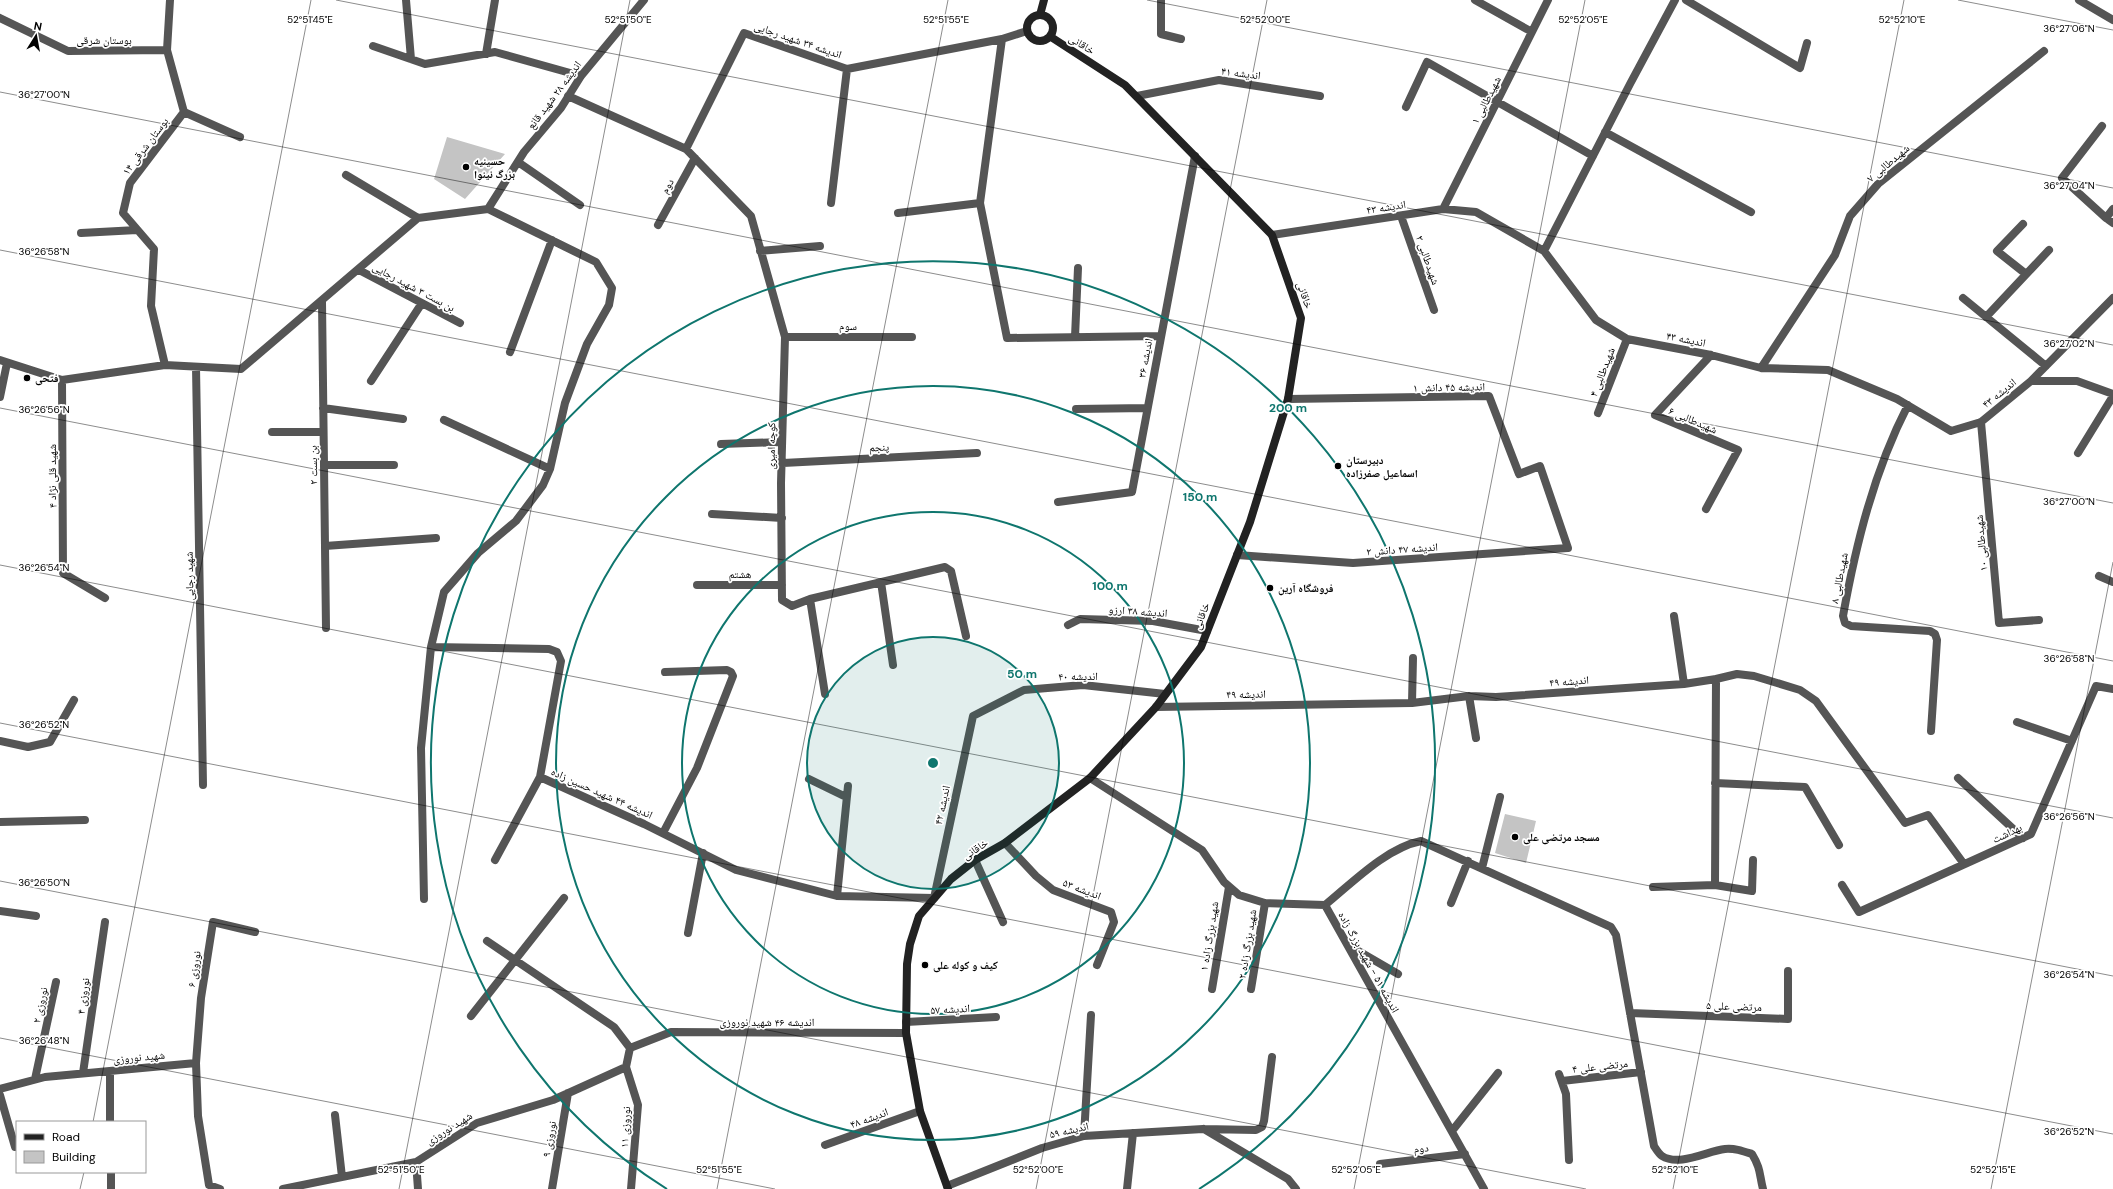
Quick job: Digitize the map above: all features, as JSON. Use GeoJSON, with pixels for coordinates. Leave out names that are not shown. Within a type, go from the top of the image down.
{"type":"FeatureCollection","features":[{"type":"Feature","properties":{"kind":"main road"},"geometry":{"type":"LineString","coordinates":[[1040,15],[1044,0]]}},
{"type":"Feature","properties":{"kind":"main road"},"geometry":{"type":"LineString","coordinates":[[1040,15],[1047,17],[1052,22],[1054,30],[1051,37],[1044,41],[1036,42],[1030,37],[1027,31],[1027,23],[1032,17],[1040,15]]}},
{"type":"Feature","properties":{"kind":"main road","name":"خاقانی"},"geometry":{"type":"LineString","coordinates":[[947,1187],[920,1111],[906,1033],[907,964],[910,944],[919,916],[951,880],[975,860],[1005,843],[1090,778],[1156,707],[1201,647],[1250,522],[1288,399],[1301,318],[1272,235],[1126,85],[1051,37]]}},
{"type":"Feature","properties":{"kind":"street"},"geometry":{"type":"LineString","coordinates":[[170,0],[167,50],[184,112],[240,137]]}},
{"type":"Feature","properties":{"kind":"street"},"geometry":{"type":"LineString","coordinates":[[406,0],[410,59]]}},
{"type":"Feature","properties":{"kind":"street"},"geometry":{"type":"LineString","coordinates":[[486,54],[495,0]]}},
{"type":"Feature","properties":{"kind":"street","name":"اندیشه ۲۸ شهید قانع"},"geometry":{"type":"LineString","coordinates":[[488,209],[518,162],[568,96],[581,76],[644,0]]}},
{"type":"Feature","properties":{"kind":"street"},"geometry":{"type":"LineString","coordinates":[[1161,0],[1161,34],[1181,39]]}},
{"type":"Feature","properties":{"kind":"street"},"geometry":{"type":"LineString","coordinates":[[1475,0],[1532,32]]}},
{"type":"Feature","properties":{"kind":"street","name":"شهیدطالبی ۱"},"geometry":{"type":"LineString","coordinates":[[1443,209],[1548,0]]}},
{"type":"Feature","properties":{"kind":"street"},"geometry":{"type":"LineString","coordinates":[[1544,251],[1605,132],[1676,0]]}},
{"type":"Feature","properties":{"kind":"street"},"geometry":{"type":"LineString","coordinates":[[1686,0],[1800,68],[1807,43]]}},
{"type":"Feature","properties":{"kind":"street"},"geometry":{"type":"LineString","coordinates":[[2079,0],[2113,20]]}},
{"type":"Feature","properties":{"kind":"street","name":"بوستان شرقی"},"geometry":{"type":"LineString","coordinates":[[0,18],[68,51],[167,50]]}},
{"type":"Feature","properties":{"kind":"street","name":"اندیشه ۳۴ شهید رجایی"},"geometry":{"type":"LineString","coordinates":[[686,149],[744,33],[847,69],[1002,39],[1027,31]]}},
{"type":"Feature","properties":{"kind":"street"},"geometry":{"type":"LineString","coordinates":[[1002,39],[980,204],[1007,338],[1160,336]]}},
{"type":"Feature","properties":{"kind":"street"},"geometry":{"type":"LineString","coordinates":[[373,46],[425,64],[495,52],[581,76]]}},
{"type":"Feature","properties":{"kind":"street","name":"شهیدطالبی ۷"},"geometry":{"type":"LineString","coordinates":[[1761,368],[1835,255],[1850,216],[1878,184],[2044,51]]}},
{"type":"Feature","properties":{"kind":"street"},"geometry":{"type":"LineString","coordinates":[[1406,107],[1427,62],[1593,156]]}},
{"type":"Feature","properties":{"kind":"street"},"geometry":{"type":"LineString","coordinates":[[831,203],[847,69]]}},
{"type":"Feature","properties":{"kind":"street","name":"اندیشه ۴۱"},"geometry":{"type":"LineString","coordinates":[[1137,96],[1219,80],[1320,96]]}},
{"type":"Feature","properties":{"kind":"street"},"geometry":{"type":"LineString","coordinates":[[568,96],[686,149]]}},
{"type":"Feature","properties":{"kind":"street","name":"بوستان شرقی ۱۴"},"geometry":{"type":"LineString","coordinates":[[165,365],[151,306],[154,249],[123,213],[130,183],[184,112]]}},
{"type":"Feature","properties":{"kind":"street"},"geometry":{"type":"LineString","coordinates":[[2102,126],[2062,178],[2113,223]]}},
{"type":"Feature","properties":{"kind":"street"},"geometry":{"type":"LineString","coordinates":[[1605,132],[1751,212]]}},
{"type":"Feature","properties":{"kind":"street","name":"کوچه امیری"},"geometry":{"type":"LineString","coordinates":[[686,149],[750,216],[784,337],[782,442],[782,600],[786,604],[792,606],[810,599],[949,568],[951,571],[966,636]]}},
{"type":"Feature","properties":{"kind":"street","name":"اندیشه ۳۶"},"geometry":{"type":"LineString","coordinates":[[1058,502],[1132,492],[1160,336],[1195,156]]}},
{"type":"Feature","properties":{"kind":"street","name":"دوم"},"geometry":{"type":"LineString","coordinates":[[658,225],[695,158]]}},
{"type":"Feature","properties":{"kind":"street"},"geometry":{"type":"LineString","coordinates":[[518,162],[580,205]]}},
{"type":"Feature","properties":{"kind":"street"},"geometry":{"type":"LineString","coordinates":[[346,175],[418,218]]}},
{"type":"Feature","properties":{"kind":"street"},"geometry":{"type":"LineString","coordinates":[[898,213],[980,204]]}},
{"type":"Feature","properties":{"kind":"street"},"geometry":{"type":"LineString","coordinates":[[0,397],[4,361],[62,380],[165,365],[241,369],[322,302],[418,218],[488,209],[596,262],[612,288],[609,305],[587,344],[565,403],[550,469],[543,485],[516,521],[478,553],[444,592],[431,647],[421,748],[424,899]]}},
{"type":"Feature","properties":{"kind":"street","name":"اندیشه ۴۳"},"geometry":{"type":"LineString","coordinates":[[1272,235],[1443,209],[1476,212],[1544,251],[1596,320],[1627,338],[1711,355],[1761,368],[1828,370],[1898,399],[1951,431],[1981,422],[2031,381],[2077,381],[2113,395]]}},
{"type":"Feature","properties":{"kind":"street"},"geometry":{"type":"LineString","coordinates":[[2106,218],[2113,209]]}},
{"type":"Feature","properties":{"kind":"street","name":"شهیدطالبی ۲"},"geometry":{"type":"LineString","coordinates":[[1401,216],[1434,310]]}},
{"type":"Feature","properties":{"kind":"street"},"geometry":{"type":"LineString","coordinates":[[2023,224],[1997,251],[2026,274]]}},
{"type":"Feature","properties":{"kind":"street"},"geometry":{"type":"LineString","coordinates":[[82,232],[137,230]]}},
{"type":"Feature","properties":{"kind":"street"},"geometry":{"type":"LineString","coordinates":[[510,352],[552,240]]}},
{"type":"Feature","properties":{"kind":"street"},"geometry":{"type":"LineString","coordinates":[[760,251],[820,246]]}},
{"type":"Feature","properties":{"kind":"street"},"geometry":{"type":"LineString","coordinates":[[1986,317],[2049,250]]}},
{"type":"Feature","properties":{"kind":"street"},"geometry":{"type":"LineString","coordinates":[[1075,337],[1078,268]]}},
{"type":"Feature","properties":{"kind":"street","name":"بن بست ۳ شهید رجایی"},"geometry":{"type":"LineString","coordinates":[[359,270],[460,323]]}},
{"type":"Feature","properties":{"kind":"street"},"geometry":{"type":"LineString","coordinates":[[1963,298],[2046,366]]}},
{"type":"Feature","properties":{"kind":"street"},"geometry":{"type":"LineString","coordinates":[[2031,381],[2113,298]]}},
{"type":"Feature","properties":{"kind":"street","name":"بن بست ۲"},"geometry":{"type":"LineString","coordinates":[[322,302],[326,628]]}},
{"type":"Feature","properties":{"kind":"street"},"geometry":{"type":"LineString","coordinates":[[371,381],[422,303]]}},
{"type":"Feature","properties":{"kind":"street","name":"سوم"},"geometry":{"type":"LineString","coordinates":[[784,337],[912,337]]}},
{"type":"Feature","properties":{"kind":"street","name":"شهیدطالبی ۴"},"geometry":{"type":"LineString","coordinates":[[1598,413],[1627,338]]}},
{"type":"Feature","properties":{"kind":"street","name":"شهیدطالبی ۶"},"geometry":{"type":"LineString","coordinates":[[1706,510],[1738,450],[1655,415],[1711,355]]}},
{"type":"Feature","properties":{"kind":"street","name":"شهید رجایی"},"geometry":{"type":"LineString","coordinates":[[196,367],[203,785]]}},
{"type":"Feature","properties":{"kind":"street","name":"شهید قلی نژاد ۴"},"geometry":{"type":"LineString","coordinates":[[62,380],[64,573],[105,598]]}},
{"type":"Feature","properties":{"kind":"street"},"geometry":{"type":"LineString","coordinates":[[2078,453],[2113,395]]}},
{"type":"Feature","properties":{"kind":"street","name":"اندیشه ۴۵ دانش ۱"},"geometry":{"type":"LineString","coordinates":[[1288,399],[1489,396],[1519,474],[1540,466],[1568,548]]}},
{"type":"Feature","properties":{"kind":"street","name":"شهیدطالبی ۸"},"geometry":{"type":"LineString","coordinates":[[1908,405],[1892,436],[1867,511],[1853,561],[1843,616],[1845,623],[1851,626],[1930,631],[1935,634],[1937,640],[1931,730]]}},
{"type":"Feature","properties":{"kind":"street"},"geometry":{"type":"LineString","coordinates":[[323,408],[403,419]]}},
{"type":"Feature","properties":{"kind":"street"},"geometry":{"type":"LineString","coordinates":[[1076,409],[1147,408]]}},
{"type":"Feature","properties":{"kind":"street"},"geometry":{"type":"LineString","coordinates":[[444,420],[550,469]]}},
{"type":"Feature","properties":{"kind":"street","name":"شهیدطالبی ۱۰"},"geometry":{"type":"LineString","coordinates":[[1981,422],[2000,623],[2039,620]]}},
{"type":"Feature","properties":{"kind":"street"},"geometry":{"type":"LineString","coordinates":[[272,432],[323,432]]}},
{"type":"Feature","properties":{"kind":"street"},"geometry":{"type":"LineString","coordinates":[[721,444],[782,442]]}},
{"type":"Feature","properties":{"kind":"street","name":"پنجم"},"geometry":{"type":"LineString","coordinates":[[783,463],[977,453]]}},
{"type":"Feature","properties":{"kind":"street"},"geometry":{"type":"LineString","coordinates":[[324,465],[394,465]]}},
{"type":"Feature","properties":{"kind":"street"},"geometry":{"type":"LineString","coordinates":[[712,514],[782,518]]}},
{"type":"Feature","properties":{"kind":"street"},"geometry":{"type":"LineString","coordinates":[[325,546],[436,538]]}},
{"type":"Feature","properties":{"kind":"street","name":"اندیشه ۴۷ دانش ۲"},"geometry":{"type":"LineString","coordinates":[[1237,555],[1353,563],[1568,548]]}},
{"type":"Feature","properties":{"kind":"street"},"geometry":{"type":"LineString","coordinates":[[2099,576],[2113,582]]}},
{"type":"Feature","properties":{"kind":"street"},"geometry":{"type":"LineString","coordinates":[[882,582],[893,665]]}},
{"type":"Feature","properties":{"kind":"street","name":"هشتم"},"geometry":{"type":"LineString","coordinates":[[697,585],[782,585]]}},
{"type":"Feature","properties":{"kind":"street"},"geometry":{"type":"LineString","coordinates":[[810,599],[824,694]]}},
{"type":"Feature","properties":{"kind":"street"},"geometry":{"type":"LineString","coordinates":[[1674,616],[1684,684]]}},
{"type":"Feature","properties":{"kind":"street","name":"اندیشه ۳۸ ارزو"},"geometry":{"type":"LineString","coordinates":[[1068,625],[1080,619],[1153,621],[1207,631]]}},
{"type":"Feature","properties":{"kind":"street","name":"اندیشه ۴۴ شهید حسین زاده"},"geometry":{"type":"LineString","coordinates":[[431,647],[549,649],[557,652],[561,661],[540,777],[663,834],[736,870],[837,896],[934,898]]}},
{"type":"Feature","properties":{"kind":"street"},"geometry":{"type":"LineString","coordinates":[[1412,703],[1413,658]]}},
{"type":"Feature","properties":{"kind":"street"},"geometry":{"type":"LineString","coordinates":[[663,834],[697,768],[733,676],[731,672],[727,670],[665,672]]}},
{"type":"Feature","properties":{"kind":"street","name":"اندیشه ۴۹"},"geometry":{"type":"LineString","coordinates":[[1156,707],[1412,703],[1469,696],[1496,696],[1684,684],[1737,674],[1754,676],[1800,690],[1808,694],[1816,701],[1905,823],[1928,815],[1964,864]]}},
{"type":"Feature","properties":{"kind":"street"},"geometry":{"type":"LineString","coordinates":[[1714,885],[1716,679]]}},
{"type":"Feature","properties":{"kind":"street","name":"اندیشه ۴۰"},"geometry":{"type":"LineString","coordinates":[[973,716],[1024,690],[1083,685],[1165,694]]}},
{"type":"Feature","properties":{"kind":"street","name":"بهداشت"},"geometry":{"type":"LineString","coordinates":[[1842,885],[1859,912],[2031,834],[2096,686],[2113,689]]}},
{"type":"Feature","properties":{"kind":"street"},"geometry":{"type":"LineString","coordinates":[[1469,696],[1476,738]]}},
{"type":"Feature","properties":{"kind":"street"},"geometry":{"type":"LineString","coordinates":[[0,741],[28,747],[50,742],[74,700]]}},
{"type":"Feature","properties":{"kind":"street","name":"اندیشه ۴۲"},"geometry":{"type":"LineString","coordinates":[[934,898],[973,716]]}},
{"type":"Feature","properties":{"kind":"street"},"geometry":{"type":"LineString","coordinates":[[2017,722],[2072,741]]}},
{"type":"Feature","properties":{"kind":"street"},"geometry":{"type":"LineString","coordinates":[[495,860],[540,777]]}},
{"type":"Feature","properties":{"kind":"street","name":"اندیشه ۵۱ - شهید بزرگ زاده"},"geometry":{"type":"LineString","coordinates":[[1090,778],[1202,850],[1229,887],[1239,895],[1264,903],[1325,905],[1484,1189]]}},
{"type":"Feature","properties":{"kind":"street"},"geometry":{"type":"LineString","coordinates":[[1958,778],[2023,838]]}},
{"type":"Feature","properties":{"kind":"street"},"geometry":{"type":"LineString","coordinates":[[809,779],[846,797]]}},
{"type":"Feature","properties":{"kind":"street"},"geometry":{"type":"LineString","coordinates":[[1715,783],[1805,787],[1839,845]]}},
{"type":"Feature","properties":{"kind":"street"},"geometry":{"type":"LineString","coordinates":[[837,896],[848,786]]}},
{"type":"Feature","properties":{"kind":"street"},"geometry":{"type":"LineString","coordinates":[[1482,868],[1500,796]]}},
{"type":"Feature","properties":{"kind":"street"},"geometry":{"type":"LineString","coordinates":[[0,822],[85,820]]}},
{"type":"Feature","properties":{"kind":"street"},"geometry":{"type":"LineString","coordinates":[[1325,905],[1375,864],[1411,843],[1421,841],[1611,927],[1616,935],[1654,1146],[1662,1156],[1674,1160],[1700,1157],[1724,1149],[1738,1149],[1752,1154],[1760,1168],[1760,1177],[1763,1189]]}},
{"type":"Feature","properties":{"kind":"street","name":"اندیشه ۵۳"},"geometry":{"type":"LineString","coordinates":[[1005,843],[1036,876],[1053,890],[1111,912],[1114,922],[1097,965]]}},
{"type":"Feature","properties":{"kind":"street"},"geometry":{"type":"LineString","coordinates":[[688,933],[703,853]]}},
{"type":"Feature","properties":{"kind":"street"},"geometry":{"type":"LineString","coordinates":[[975,860],[1003,922]]}},
{"type":"Feature","properties":{"kind":"street"},"geometry":{"type":"LineString","coordinates":[[1653,886],[1714,885],[1752,891],[1753,860]]}},
{"type":"Feature","properties":{"kind":"street"},"geometry":{"type":"LineString","coordinates":[[1451,903],[1468,861]]}},
{"type":"Feature","properties":{"kind":"street","name":"شهید بزرگ زاده ۱"},"geometry":{"type":"LineString","coordinates":[[1212,989],[1229,887]]}},
{"type":"Feature","properties":{"kind":"street"},"geometry":{"type":"LineString","coordinates":[[471,1016],[516,961],[564,898]]}},
{"type":"Feature","properties":{"kind":"street","name":"شهید بزرگ زاده ۲"},"geometry":{"type":"LineString","coordinates":[[1251,989],[1264,903]]}},
{"type":"Feature","properties":{"kind":"street"},"geometry":{"type":"LineString","coordinates":[[0,911],[36,916]]}},
{"type":"Feature","properties":{"kind":"street","name":"نوروزی ۴"},"geometry":{"type":"LineString","coordinates":[[83,1073],[105,922]]}},
{"type":"Feature","properties":{"kind":"street","name":"نوروزی ۶"},"geometry":{"type":"LineString","coordinates":[[196,1063],[201,998],[213,922],[255,932]]}},
{"type":"Feature","properties":{"kind":"street"},"geometry":{"type":"LineString","coordinates":[[487,942],[614,1027],[630,1048],[626,1068]]}},
{"type":"Feature","properties":{"kind":"street"},"geometry":{"type":"LineString","coordinates":[[1347,944],[1398,974]]}},
{"type":"Feature","properties":{"kind":"street","name":"مرتضی علی ۵"},"geometry":{"type":"LineString","coordinates":[[1630,1013],[1788,1019],[1788,971]]}},
{"type":"Feature","properties":{"kind":"street","name":"نوروزی ۲"},"geometry":{"type":"LineString","coordinates":[[35,1080],[56,982]]}},
{"type":"Feature","properties":{"kind":"street"},"geometry":{"type":"LineString","coordinates":[[1084,1136],[1091,1015]]}},
{"type":"Feature","properties":{"kind":"street","name":"اندیشه ۵۷"},"geometry":{"type":"LineString","coordinates":[[906,1022],[996,1017]]}},
{"type":"Feature","properties":{"kind":"street","name":"اندیشه ۴۶ شهید نوروزی"},"geometry":{"type":"LineString","coordinates":[[630,1048],[671,1032],[906,1033]]}},
{"type":"Feature","properties":{"kind":"street","name":"اندیشه ۵۹"},"geometry":{"type":"LineString","coordinates":[[947,1187],[1042,1148],[1084,1136],[1203,1129],[1256,1130],[1262,1127],[1272,1058]]}},
{"type":"Feature","properties":{"kind":"street"},"geometry":{"type":"LineString","coordinates":[[196,1063],[198,1116],[209,1185],[220,1189]]}},
{"type":"Feature","properties":{"kind":"street","name":"شهید نوروزی"},"geometry":{"type":"LineString","coordinates":[[0,1089],[35,1080],[83,1073],[196,1063]]}},
{"type":"Feature","properties":{"kind":"street","name":"شهید نوروزی"},"geometry":{"type":"LineString","coordinates":[[282,1189],[416,1162],[477,1122],[553,1100],[626,1068]]}},
{"type":"Feature","properties":{"kind":"street","name":"نوروزی ۱۱"},"geometry":{"type":"LineString","coordinates":[[626,1068],[638,1105],[631,1189]]}},
{"type":"Feature","properties":{"kind":"street"},"geometry":{"type":"LineString","coordinates":[[110,1071],[110,1121]]}},
{"type":"Feature","properties":{"kind":"street","name":"مرتضی علی ۴"},"geometry":{"type":"LineString","coordinates":[[1569,1160],[1566,1094],[1561,1077],[1641,1072]]}},
{"type":"Feature","properties":{"kind":"street"},"geometry":{"type":"LineString","coordinates":[[1452,1131],[1498,1073]]}},
{"type":"Feature","properties":{"kind":"street","name":"نوروزی ۹"},"geometry":{"type":"LineString","coordinates":[[552,1189],[568,1093]]}},
{"type":"Feature","properties":{"kind":"street"},"geometry":{"type":"LineString","coordinates":[[0,1096],[15,1147]]}},
{"type":"Feature","properties":{"kind":"street","name":"اندیشه ۴۸"},"geometry":{"type":"LineString","coordinates":[[825,1145],[920,1111]]}},
{"type":"Feature","properties":{"kind":"street"},"geometry":{"type":"LineString","coordinates":[[335,1114],[342,1177]]}},
{"type":"Feature","properties":{"kind":"street"},"geometry":{"type":"LineString","coordinates":[[1203,1129],[1288,1179],[1296,1189]]}},
{"type":"Feature","properties":{"kind":"street"},"geometry":{"type":"LineString","coordinates":[[1127,1189],[1133,1133]]}},
{"type":"Feature","properties":{"kind":"street","name":"دوم"},"geometry":{"type":"LineString","coordinates":[[1380,1164],[1465,1154]]}},
{"type":"Feature","properties":{"kind":"street"},"geometry":{"type":"LineString","coordinates":[[416,1162],[418,1189]]}},
{"type":"Feature","properties":{"kind":"street"},"geometry":{"type":"LineString","coordinates":[[111,1173],[111,1189]]}},
{"type":"Feature","properties":{"kind":"street"},"geometry":{"type":"LineString","coordinates":[[319,1189],[323,1181]]}},
{"type":"Feature","properties":{"kind":"building","name":"حسینیه بزرگ نینوا"},"geometry":{"type":"Polygon","coordinates":[[[447,137],[505,154],[465,199],[434,179],[447,137]]]}},
{"type":"Feature","properties":{"kind":"building","name":"مسجد مرتضی علی"},"geometry":{"type":"Polygon","coordinates":[[[1505,814],[1536,821],[1526,863],[1495,853],[1505,814]]]}},
{"type":"Feature","properties":{"kind":"place","name":"حسینیه بزرگ نینوا"},"geometry":{"type":"Point","coordinates":[466,167]}},
{"type":"Feature","properties":{"kind":"place","name":"فتحی"},"geometry":{"type":"Point","coordinates":[27,378]}},
{"type":"Feature","properties":{"kind":"place","name":"دبیرستان اسماعیل صفرزاده"},"geometry":{"type":"Point","coordinates":[1338,466]}},
{"type":"Feature","properties":{"kind":"place","name":"فروشگاه آرین"},"geometry":{"type":"Point","coordinates":[1270,588]}},
{"type":"Feature","properties":{"kind":"place","name":"مسجد مرتضی علی"},"geometry":{"type":"Point","coordinates":[1515,837]}},
{"type":"Feature","properties":{"kind":"place","name":"کیف و کوله علی"},"geometry":{"type":"Point","coordinates":[925,965]}}]}
